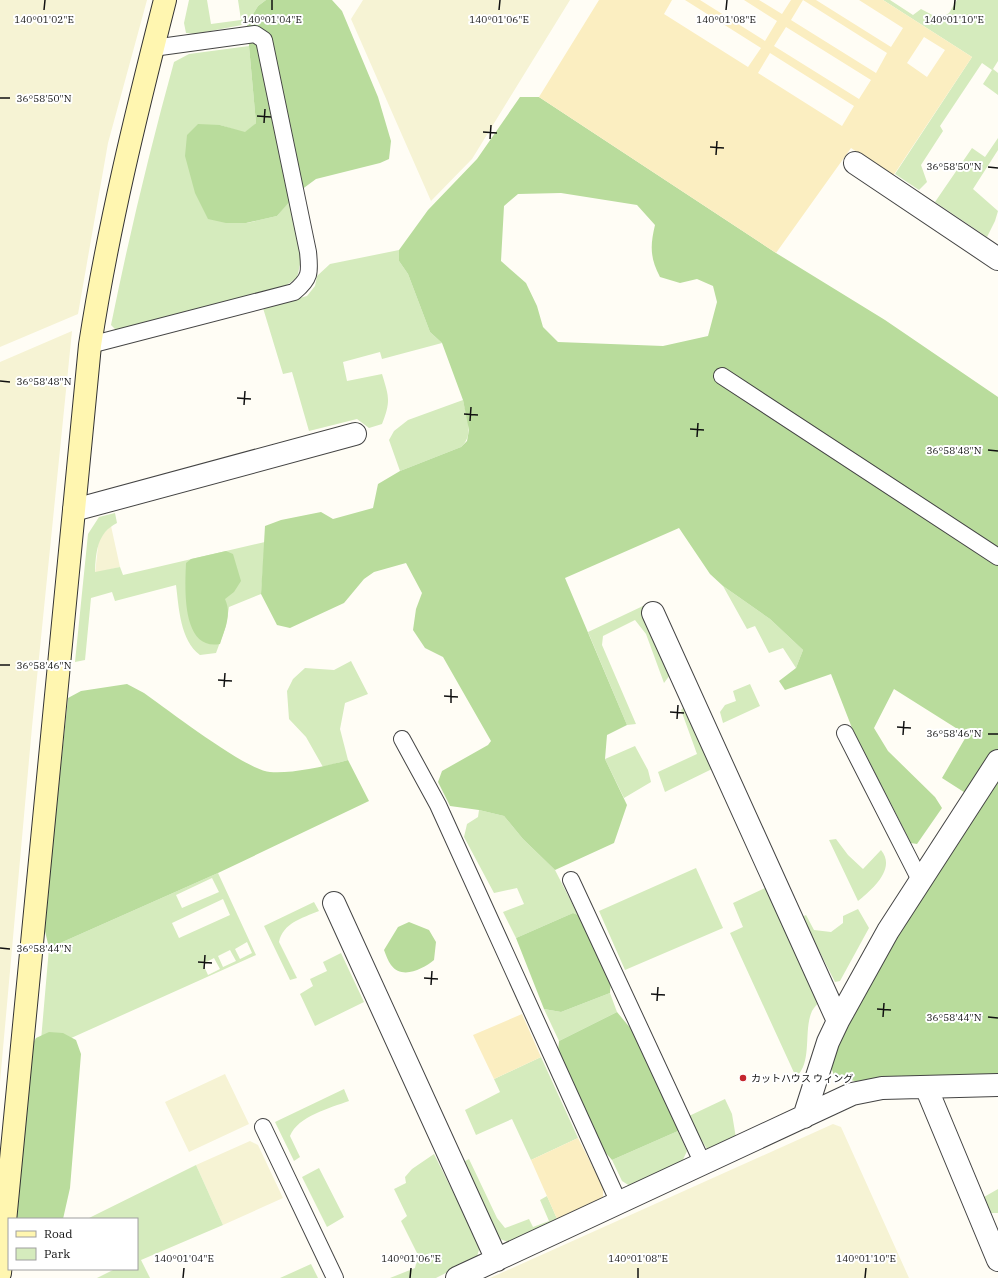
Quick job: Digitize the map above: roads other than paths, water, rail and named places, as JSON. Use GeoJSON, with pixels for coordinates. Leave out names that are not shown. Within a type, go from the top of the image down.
{"type":"FeatureCollection","features":[{"type":"Feature","properties":{"kind":"street"},"geometry":{"type":"LineString","coordinates":[[0,1273],[90,345],[99,286],[114,210],[165,0]]}},
{"type":"Feature","properties":{"kind":"street"},"geometry":{"type":"LineString","coordinates":[[855,163],[998,260]]}},
{"type":"Feature","properties":{"kind":"street"},"geometry":{"type":"LineString","coordinates":[[74,510],[355,434]]}},
{"type":"Feature","properties":{"kind":"street"},"geometry":{"type":"LineString","coordinates":[[653,613],[838,1022]]}},
{"type":"Feature","properties":{"kind":"street"},"geometry":{"type":"LineString","coordinates":[[804,1117],[828,1042],[888,930],[998,761]]}},
{"type":"Feature","properties":{"kind":"street"},"geometry":{"type":"LineString","coordinates":[[334,903],[497,1260]]}},
{"type":"Feature","properties":{"kind":"street"},"geometry":{"type":"LineString","coordinates":[[457,1278],[852,1094],[882,1088],[998,1085]]}},
{"type":"Feature","properties":{"kind":"street"},"geometry":{"type":"LineString","coordinates":[[926,1087],[998,1260]]}},
{"type":"Feature","properties":{"kind":"lane"},"geometry":{"type":"LineString","coordinates":[[90,345],[294,292],[305,283],[310,271],[308,252],[264,40],[255,34],[153,48]]}},
{"type":"Feature","properties":{"kind":"lane"},"geometry":{"type":"LineString","coordinates":[[722,376],[998,557]]}},
{"type":"Feature","properties":{"kind":"lane"},"geometry":{"type":"LineString","coordinates":[[845,733],[920,880]]}},
{"type":"Feature","properties":{"kind":"lane"},"geometry":{"type":"LineString","coordinates":[[402,739],[438,805],[619,1203]]}},
{"type":"Feature","properties":{"kind":"lane"},"geometry":{"type":"LineString","coordinates":[[571,880],[704,1164]]}},
{"type":"Feature","properties":{"kind":"lane"},"geometry":{"type":"LineString","coordinates":[[263,1127],[335,1278]]}},
{"type":"Feature","properties":{"kind":"place","name":"カットハウス ウィング"},"geometry":{"type":"Point","coordinates":[743,1078]}}]}
